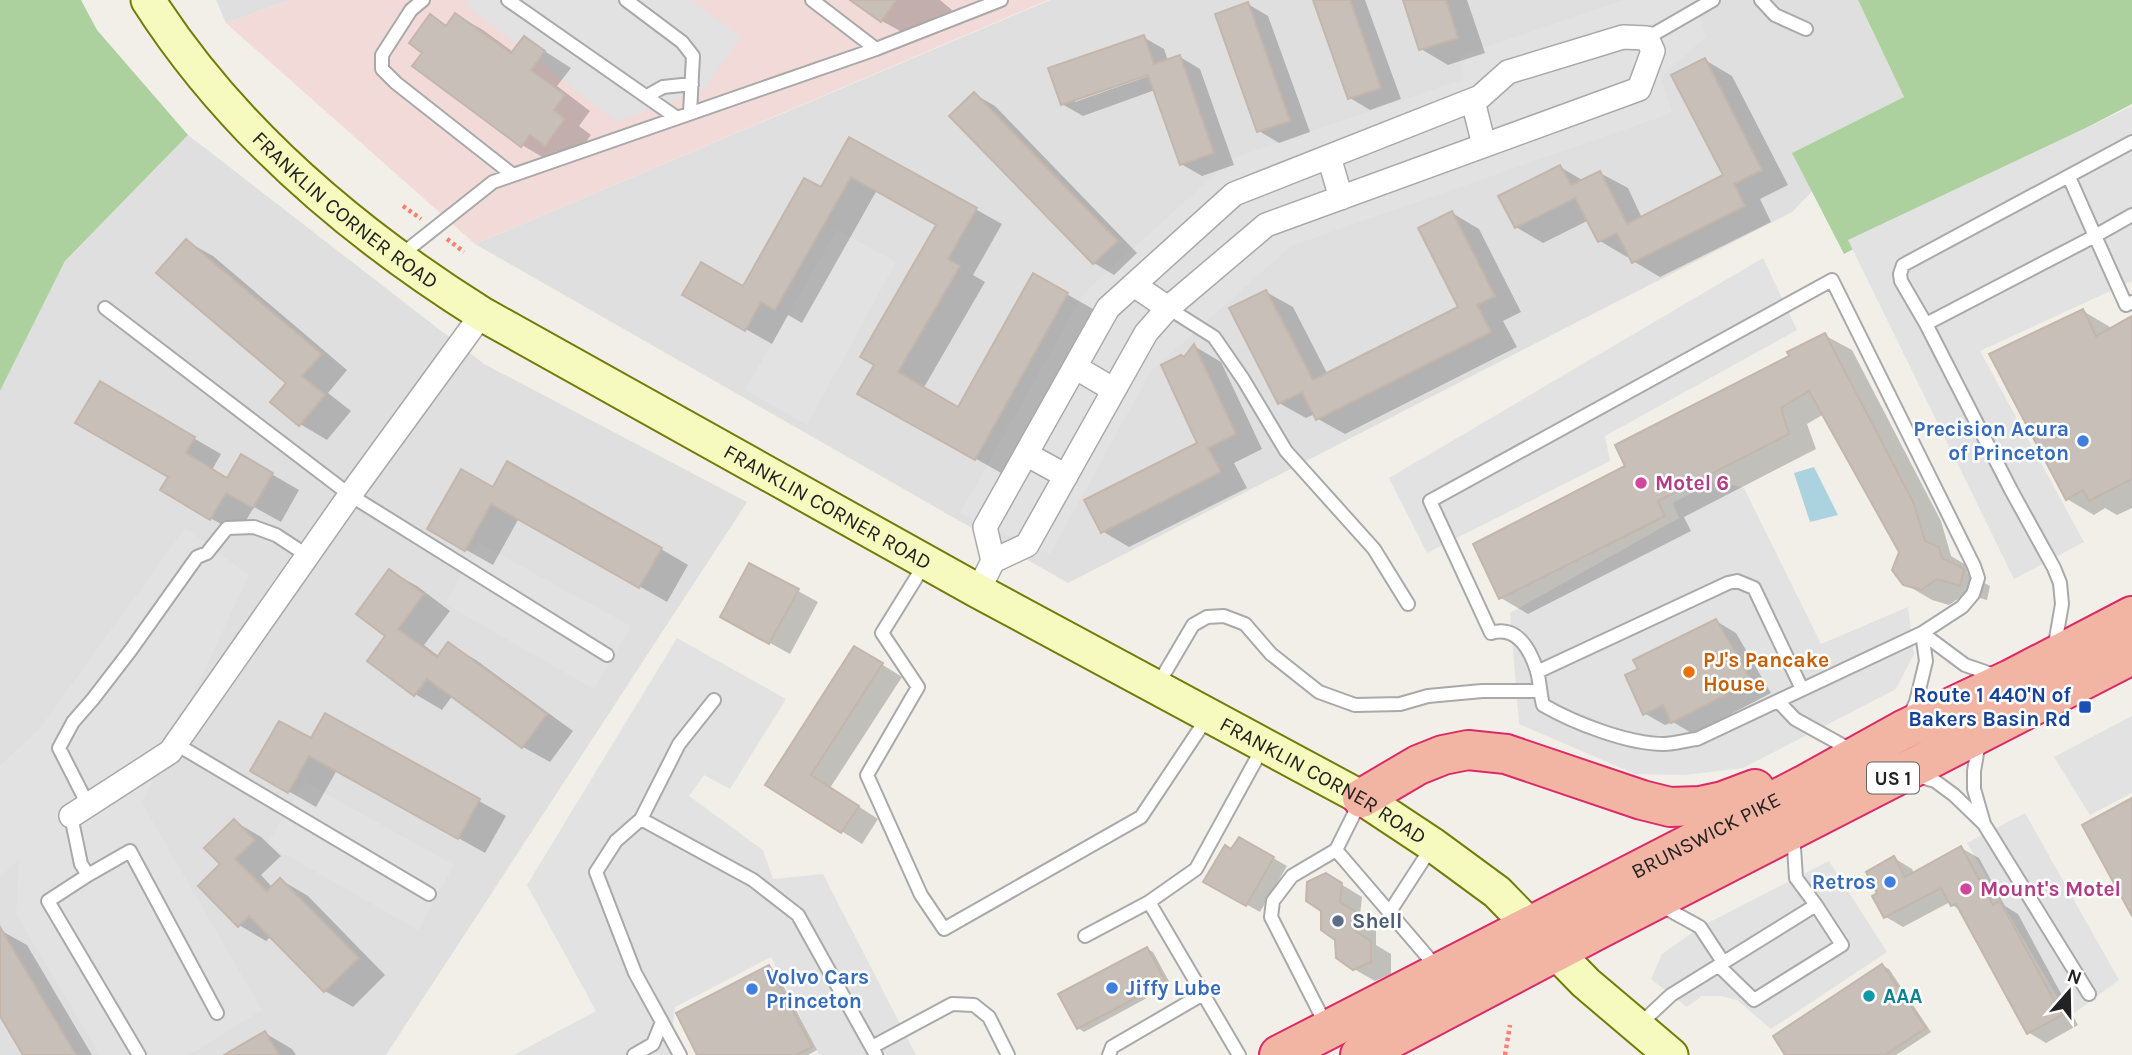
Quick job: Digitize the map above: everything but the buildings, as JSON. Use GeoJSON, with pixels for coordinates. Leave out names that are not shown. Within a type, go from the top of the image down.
{"type":"FeatureCollection","features":[{"type":"Feature","properties":{"kind":"highway","name":"BRUNSWICK PIKE"},"geometry":{"type":"LineString","coordinates":[[1279,1055],[1804,785],[1903,730],[2011,679],[2132,616]]}},
{"type":"Feature","properties":{"kind":"highway","name":"BRUNSWICK PIKE"},"geometry":{"type":"LineString","coordinates":[[1360,1055],[2132,655]]}},
{"type":"Feature","properties":{"kind":"highway"},"geometry":{"type":"LineString","coordinates":[[1362,798],[1430,760],[1458,752],[1478,750],[1523,759],[1656,804],[1684,808],[1700,806],[1723,802],[1903,730]]}},
{"type":"Feature","properties":{"kind":"main road","name":"FRANKLIN CORNER ROAD"},"geometry":{"type":"LineString","coordinates":[[148,0],[197,67],[244,122],[333,207],[425,278],[482,314],[978,591],[1362,798],[1497,892],[1586,983],[1671,1055]]}},
{"type":"Feature","properties":{"kind":"street"},"geometry":{"type":"LineString","coordinates":[[978,591],[993,561],[1027,545],[1146,333],[1168,308],[1266,225],[1639,89],[1653,51],[1647,38],[1623,37],[1508,72],[1473,101],[1234,194],[1108,308],[985,527],[993,561]]}},
{"type":"Feature","properties":{"kind":"street"},"geometry":{"type":"LineString","coordinates":[[1473,101],[1484,145]]}},
{"type":"Feature","properties":{"kind":"street"},"geometry":{"type":"LineString","coordinates":[[1329,157],[1340,198]]}},
{"type":"Feature","properties":{"kind":"street"},"geometry":{"type":"LineString","coordinates":[[1134,285],[1168,308]]}},
{"type":"Feature","properties":{"kind":"street"},"geometry":{"type":"LineString","coordinates":[[80,810],[170,752],[350,495],[482,314]]}},
{"type":"Feature","properties":{"kind":"street"},"geometry":{"type":"LineString","coordinates":[[1075,367],[1114,390]]}},
{"type":"Feature","properties":{"kind":"street"},"geometry":{"type":"LineString","coordinates":[[1026,454],[1066,475]]}},
{"type":"Feature","properties":{"kind":"lane"},"geometry":{"type":"LineString","coordinates":[[423,0],[411,10],[382,55],[383,69],[396,83],[513,175]]}},
{"type":"Feature","properties":{"kind":"lane"},"geometry":{"type":"LineString","coordinates":[[508,0],[677,118]]}},
{"type":"Feature","properties":{"kind":"lane"},"geometry":{"type":"LineString","coordinates":[[626,0],[682,41],[693,56],[690,113]]}},
{"type":"Feature","properties":{"kind":"lane"},"geometry":{"type":"LineString","coordinates":[[812,0],[876,48]]}},
{"type":"Feature","properties":{"kind":"lane"},"geometry":{"type":"LineString","coordinates":[[398,258],[493,182],[876,48],[1001,0]]}},
{"type":"Feature","properties":{"kind":"lane"},"geometry":{"type":"LineString","coordinates":[[1647,38],[1713,0]]}},
{"type":"Feature","properties":{"kind":"lane"},"geometry":{"type":"LineString","coordinates":[[1760,0],[1775,15],[1806,29]]}},
{"type":"Feature","properties":{"kind":"lane"},"geometry":{"type":"LineString","coordinates":[[647,96],[663,87],[692,84]]}},
{"type":"Feature","properties":{"kind":"lane"},"geometry":{"type":"LineString","coordinates":[[2053,657],[2062,604],[2060,583],[1901,281],[1900,274],[1903,265],[2132,142]]}},
{"type":"Feature","properties":{"kind":"lane"},"geometry":{"type":"LineString","coordinates":[[2069,177],[2126,305],[2132,302]]}},
{"type":"Feature","properties":{"kind":"lane"},"geometry":{"type":"LineString","coordinates":[[1926,324],[2132,215]]}},
{"type":"Feature","properties":{"kind":"lane"},"geometry":{"type":"LineString","coordinates":[[1832,280],[1978,578],[1973,594],[1962,607],[1922,633],[1697,738],[1664,744],[1630,739],[1567,719],[1543,705],[1537,672],[1524,645],[1512,632],[1499,630],[1491,633],[1430,501],[1832,280]]}},
{"type":"Feature","properties":{"kind":"lane"},"geometry":{"type":"LineString","coordinates":[[105,308],[350,495],[607,655]]}},
{"type":"Feature","properties":{"kind":"lane"},"geometry":{"type":"LineString","coordinates":[[1168,308],[1214,337],[1286,451],[1374,549],[1408,604]]}},
{"type":"Feature","properties":{"kind":"lane"},"geometry":{"type":"LineString","coordinates":[[88,875],[81,864],[80,810],[59,748],[73,722],[130,651],[197,557],[207,553],[227,528],[254,527],[276,535],[307,556]]}},
{"type":"Feature","properties":{"kind":"lane"},"geometry":{"type":"LineString","coordinates":[[926,561],[882,633],[918,687],[867,775],[921,895],[944,929],[1141,817],[1209,715]]}},
{"type":"Feature","properties":{"kind":"lane"},"geometry":{"type":"LineString","coordinates":[[1537,672],[1686,601],[1737,581],[1754,588],[1802,690]]}},
{"type":"Feature","properties":{"kind":"lane"},"geometry":{"type":"LineString","coordinates":[[1156,687],[1193,625],[1206,617],[1224,616],[1245,624],[1271,654],[1319,692],[1354,705],[1400,704],[1429,696],[1482,691],[1539,691]]}},
{"type":"Feature","properties":{"kind":"lane"},"geometry":{"type":"LineString","coordinates":[[1922,633],[1965,665],[2011,679]]}},
{"type":"Feature","properties":{"kind":"lane"},"geometry":{"type":"LineString","coordinates":[[1903,730],[1916,702],[1926,661],[1922,633]]}},
{"type":"Feature","properties":{"kind":"lane"},"geometry":{"type":"LineString","coordinates":[[680,1055],[635,974],[596,872],[616,841],[640,818],[679,744],[714,699]]}},
{"type":"Feature","properties":{"kind":"lane"},"geometry":{"type":"LineString","coordinates":[[1778,701],[1795,719],[1852,750]]}},
{"type":"Feature","properties":{"kind":"lane"},"geometry":{"type":"LineString","coordinates":[[1980,733],[1973,771],[1974,789],[1984,824]]}},
{"type":"Feature","properties":{"kind":"lane"},"geometry":{"type":"LineString","coordinates":[[176,744],[429,894]]}},
{"type":"Feature","properties":{"kind":"lane"},"geometry":{"type":"LineString","coordinates":[[1085,936],[1149,902],[1196,869],[1265,745]]}},
{"type":"Feature","properties":{"kind":"lane"},"geometry":{"type":"LineString","coordinates":[[1904,772],[1935,781],[1984,824],[2089,994]]}},
{"type":"Feature","properties":{"kind":"lane"},"geometry":{"type":"LineString","coordinates":[[1328,1030],[1271,917],[1273,901],[1292,876],[1336,850],[1362,798]]}},
{"type":"Feature","properties":{"kind":"lane"},"geometry":{"type":"LineString","coordinates":[[640,818],[753,880],[798,915],[874,1051],[953,1004],[974,1005],[989,1017],[1008,1055]]}},
{"type":"Feature","properties":{"kind":"lane"},"geometry":{"type":"LineString","coordinates":[[1654,901],[1700,927],[1721,964],[1754,1000],[1770,992],[1842,945],[1796,878],[1793,829]]}},
{"type":"Feature","properties":{"kind":"lane"},"geometry":{"type":"LineString","coordinates":[[1389,913],[1433,845]]}},
{"type":"Feature","properties":{"kind":"lane"},"geometry":{"type":"LineString","coordinates":[[1336,850],[1440,972]]}},
{"type":"Feature","properties":{"kind":"lane"},"geometry":{"type":"LineString","coordinates":[[139,1055],[48,901],[130,851],[218,1013]]}},
{"type":"Feature","properties":{"kind":"lane"},"geometry":{"type":"LineString","coordinates":[[1149,902],[1239,1055]]}},
{"type":"Feature","properties":{"kind":"lane"},"geometry":{"type":"LineString","coordinates":[[1636,1027],[1671,995],[1816,905]]}},
{"type":"Feature","properties":{"kind":"lane"},"geometry":{"type":"LineString","coordinates":[[1109,1055],[1112,1047],[1203,994]]}},
{"type":"Feature","properties":{"kind":"lane"},"geometry":{"type":"LineString","coordinates":[[635,1055],[653,1044],[662,1022]]}},
{"type":"Feature","properties":{"kind":"path"},"geometry":{"type":"LineString","coordinates":[[1505,1055],[1510,1025]]}},
{"type":"Feature","properties":{"kind":"shaded area"},"geometry":{"type":"Polygon","coordinates":[[[216,0],[291,0],[226,23],[216,0]]]}},
{"type":"Feature","properties":{"kind":"shaded area"},"geometry":{"type":"Polygon","coordinates":[[[291,0],[1048,0],[475,244],[226,23],[291,0]]]}},
{"type":"Feature","properties":{"kind":"shaded area"},"geometry":{"type":"Polygon","coordinates":[[[468,0],[690,0],[741,37],[703,90],[617,122],[466,5],[468,0]]]}},
{"type":"Feature","properties":{"kind":"shaded area"},"geometry":{"type":"Polygon","coordinates":[[[1050,0],[1858,0],[1904,97],[1792,212],[1068,583],[475,244],[1050,0]]]}},
{"type":"Feature","properties":{"kind":"shaded area"},"geometry":{"type":"Polygon","coordinates":[[[1624,0],[1695,0],[1706,37],[1661,77],[1672,113],[1291,246],[1151,371],[1050,554],[960,513],[1085,292],[1233,158],[1464,79],[1459,56],[1624,0]]]}},
{"type":"Feature","properties":{"kind":"shaded area"},"geometry":{"type":"Polygon","coordinates":[[[2132,106],[2132,281],[1980,351],[2084,542],[2014,579],[1848,240],[2132,106]]]}},
{"type":"Feature","properties":{"kind":"shaded area"},"geometry":{"type":"Polygon","coordinates":[[[188,135],[484,364],[747,502],[386,1055],[0,1055],[0,391],[65,261],[188,135]]]}},
{"type":"Feature","properties":{"kind":"shaded area"},"geometry":{"type":"Polygon","coordinates":[[[837,230],[896,262],[807,425],[745,390],[837,230]]]}},
{"type":"Feature","properties":{"kind":"shaded area"},"geometry":{"type":"Polygon","coordinates":[[[1763,258],[1797,330],[1605,436],[1610,461],[1427,553],[1389,478],[1763,258]]]}},
{"type":"Feature","properties":{"kind":"shaded area"},"geometry":{"type":"Polygon","coordinates":[[[1716,480],[1744,488],[1821,644],[1908,607],[1914,654],[1896,689],[1743,768],[1685,775],[1635,774],[1519,724],[1510,613],[1679,518],[1673,503],[1716,480]]]}},
{"type":"Feature","properties":{"kind":"shaded area"},"geometry":{"type":"Polygon","coordinates":[[[185,528],[249,575],[142,803],[262,1010],[189,1055],[100,1055],[16,914],[19,859],[0,877],[0,766],[40,728],[185,528]]]}},
{"type":"Feature","properties":{"kind":"shaded area"},"geometry":{"type":"Polygon","coordinates":[[[479,543],[631,626],[594,689],[445,604],[479,543]]]}},
{"type":"Feature","properties":{"kind":"shaded area"},"geometry":{"type":"Polygon","coordinates":[[[677,638],[786,699],[730,789],[704,775],[689,796],[763,850],[773,879],[823,874],[916,1055],[819,1055],[771,957],[675,1007],[670,1055],[514,1055],[596,1011],[527,885],[677,638]]]}},
{"type":"Feature","properties":{"kind":"shaded area"},"geometry":{"type":"Polygon","coordinates":[[[2132,716],[2132,793],[2090,815],[2054,757],[2132,716]]]}},
{"type":"Feature","properties":{"kind":"shaded area"},"geometry":{"type":"Polygon","coordinates":[[[305,782],[454,865],[418,930],[267,844],[305,782]]]}},
{"type":"Feature","properties":{"kind":"shaded area"},"geometry":{"type":"Polygon","coordinates":[[[2025,813],[2119,980],[2069,1017],[1967,843],[2025,813]]]}},
{"type":"Feature","properties":{"kind":"shaded area"},"geometry":{"type":"Polygon","coordinates":[[[1829,861],[1887,952],[1771,1029],[1737,1000],[1721,996],[1702,996],[1687,1007],[1651,979],[1662,954],[1700,927],[1829,861]]]}},
{"type":"Feature","properties":{"kind":"green space"},"geometry":{"type":"Polygon","coordinates":[[[0,0],[81,0],[97,30],[188,135],[65,261],[0,391],[0,0]]]}},
{"type":"Feature","properties":{"kind":"green space"},"geometry":{"type":"Polygon","coordinates":[[[1858,0],[2132,0],[2132,104],[1844,254],[1792,153],[1904,97],[1858,0]]]}},
{"type":"Feature","properties":{"kind":"water"},"geometry":{"type":"Polygon","coordinates":[[[1814,467],[1838,515],[1810,522],[1794,473],[1814,467]]]}},
{"type":"Feature","properties":{"kind":"place","name":"Precision Acura of Princeton"},"geometry":{"type":"Point","coordinates":[2083,441]}},
{"type":"Feature","properties":{"kind":"place","name":"Motel 6"},"geometry":{"type":"Point","coordinates":[1641,483]}},
{"type":"Feature","properties":{"kind":"place","name":"PJ's Pancake House"},"geometry":{"type":"Point","coordinates":[1689,672]}},
{"type":"Feature","properties":{"kind":"place","name":"Route 1 440'N of Bakers Basin Rd"},"geometry":{"type":"Point","coordinates":[2085,707]}},
{"type":"Feature","properties":{"kind":"place","name":"Retros"},"geometry":{"type":"Point","coordinates":[1890,882]}},
{"type":"Feature","properties":{"kind":"place","name":"Mount's Motel"},"geometry":{"type":"Point","coordinates":[1966,889]}},
{"type":"Feature","properties":{"kind":"place","name":"Shell"},"geometry":{"type":"Point","coordinates":[1338,921]}},
{"type":"Feature","properties":{"kind":"place","name":"Jiffy Lube"},"geometry":{"type":"Point","coordinates":[1112,988]}},
{"type":"Feature","properties":{"kind":"place","name":"Volvo Cars Princeton"},"geometry":{"type":"Point","coordinates":[752,989]}},
{"type":"Feature","properties":{"kind":"place","name":"AAA"},"geometry":{"type":"Point","coordinates":[1869,996]}}]}
